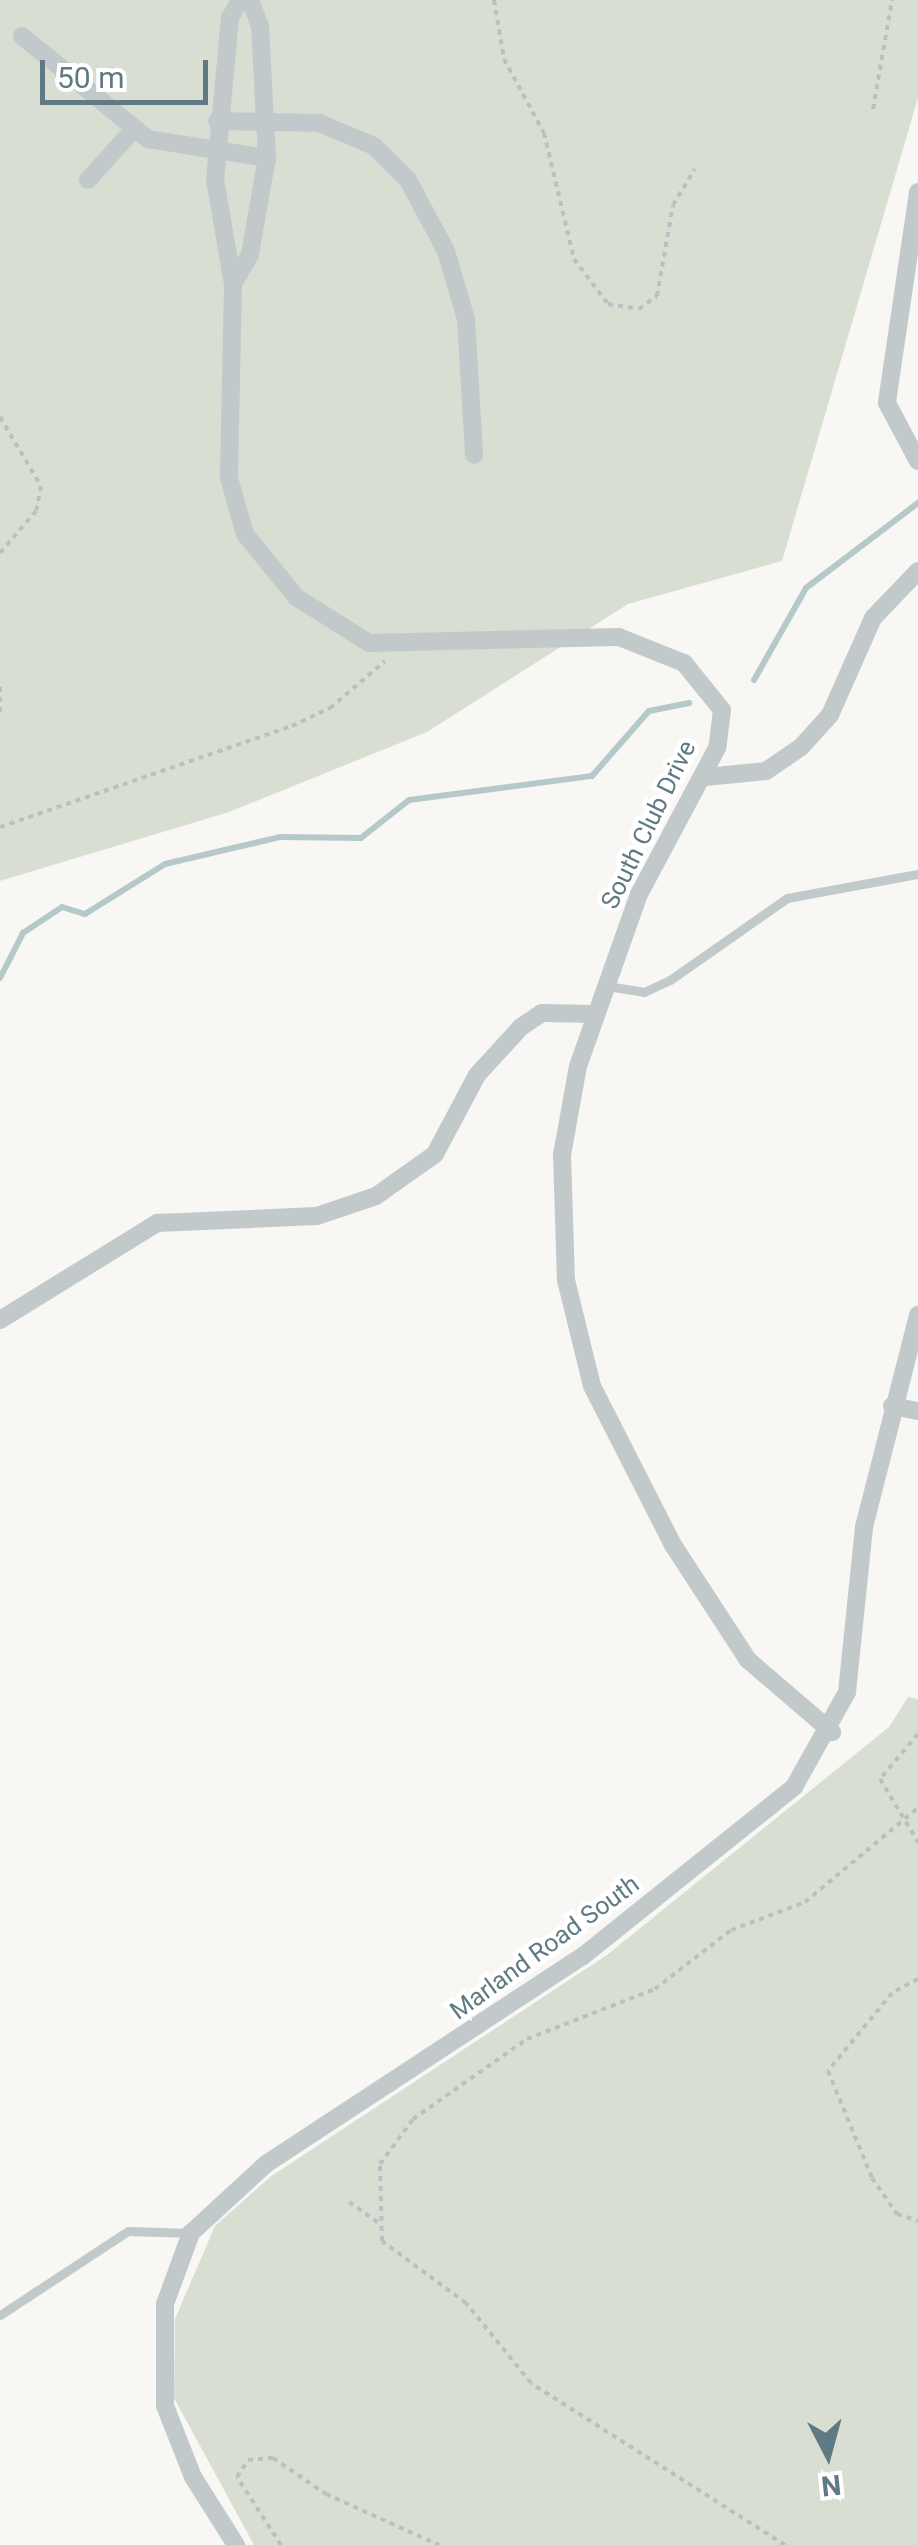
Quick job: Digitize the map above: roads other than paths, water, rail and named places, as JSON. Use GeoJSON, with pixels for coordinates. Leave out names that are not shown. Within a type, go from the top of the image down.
{"type":"FeatureCollection","features":[{"type":"Feature","properties":{"kind":"street","name":"South Club Drive"},"geometry":{"type":"LineString","coordinates":[[240,0],[216,120],[215,156],[233,284],[229,478],[245,534],[320,618],[391,647],[591,632],[658,649],[704,680],[722,710],[705,776],[640,894],[594,1014],[562,1156],[566,1280],[592,1386],[730,1637],[832,1732]]}},
{"type":"Feature","properties":{"kind":"street","name":"South Club Drive"},"geometry":{"type":"LineString","coordinates":[[233,284],[250,254],[267,158],[268,120],[250,0]]}},
{"type":"Feature","properties":{"kind":"street"},"geometry":{"type":"LineString","coordinates":[[22,36],[106,98],[133,130],[215,156],[267,158]]}},
{"type":"Feature","properties":{"kind":"street"},"geometry":{"type":"LineString","coordinates":[[216,120],[319,123],[374,146],[426,206],[466,319],[474,456]]}},
{"type":"Feature","properties":{"kind":"street"},"geometry":{"type":"LineString","coordinates":[[88,180],[133,130]]}},
{"type":"Feature","properties":{"kind":"street"},"geometry":{"type":"LineString","coordinates":[[918,192],[887,404],[918,460]]}},
{"type":"Feature","properties":{"kind":"street"},"geometry":{"type":"LineString","coordinates":[[705,776],[766,771],[801,748],[830,715],[873,618],[918,571]]}},
{"type":"Feature","properties":{"kind":"street"},"geometry":{"type":"LineString","coordinates":[[0,1320],[157,1223],[316,1216],[389,1190],[435,1154],[477,1075],[511,1035],[542,1013],[594,1014]]}},
{"type":"Feature","properties":{"kind":"street","name":"Marland Road South"},"geometry":{"type":"LineString","coordinates":[[236,2545],[193,2478],[165,2406],[164,2304],[191,2233],[266,2164],[583,1956],[794,1787],[832,1732],[848,1692],[864,1526],[918,1316]]}},
{"type":"Feature","properties":{"kind":"street"},"geometry":{"type":"LineString","coordinates":[[892,1406],[918,1411]]}},
{"type":"Feature","properties":{"kind":"lane"},"geometry":{"type":"LineString","coordinates":[[604,985],[644,992],[670,980],[787,898],[918,874]]}},
{"type":"Feature","properties":{"kind":"lane"},"geometry":{"type":"LineString","coordinates":[[0,2315],[128,2231],[191,2233]]}},
{"type":"Feature","properties":{"kind":"waterway"},"geometry":{"type":"LineString","coordinates":[[754,680],[806,588],[918,503]]}},
{"type":"Feature","properties":{"kind":"waterway"},"geometry":{"type":"LineString","coordinates":[[0,978],[23,933],[62,907],[85,914],[165,864],[280,837],[361,838],[409,800],[592,776],[649,711],[689,703]]}}]}
